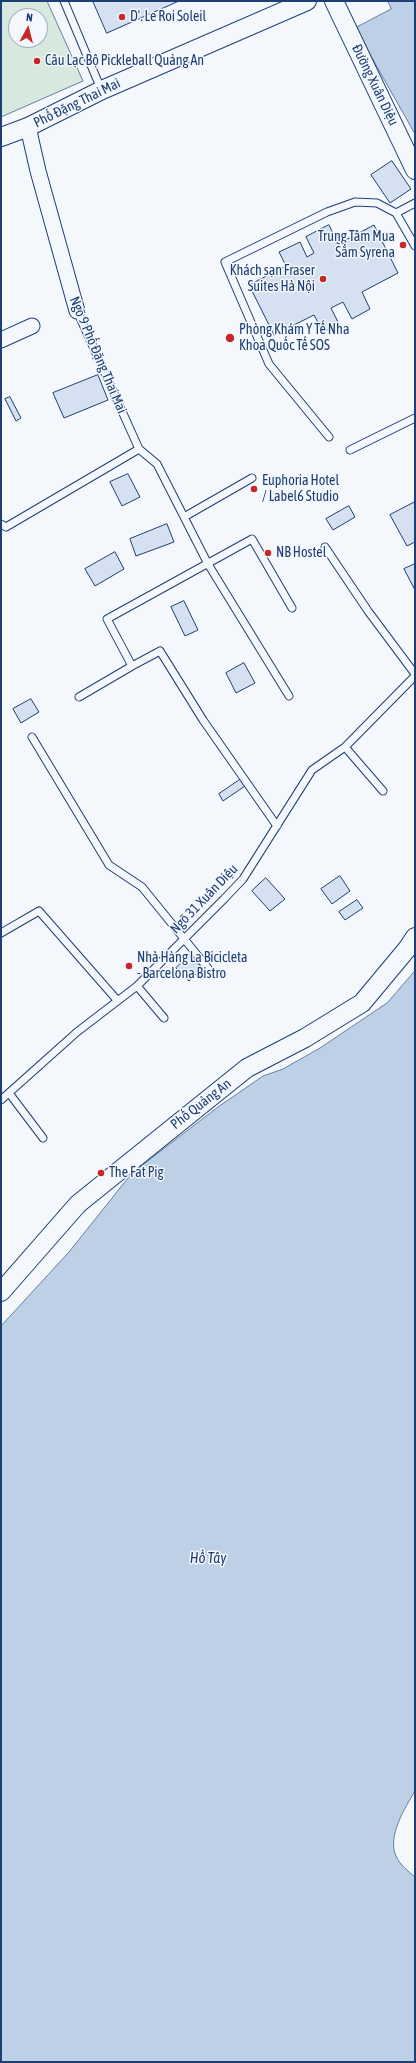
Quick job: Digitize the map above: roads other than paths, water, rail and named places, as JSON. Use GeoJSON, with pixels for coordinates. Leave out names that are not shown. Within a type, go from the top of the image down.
{"type":"FeatureCollection","features":[{"type":"Feature","properties":{"kind":"street","name":"Phố Đặng Thai Mai"},"geometry":{"type":"LineString","coordinates":[[1,137],[28,127],[102,90],[307,1]]}},
{"type":"Feature","properties":{"kind":"street","name":"Đường Xuân Diệu"},"geometry":{"type":"LineString","coordinates":[[334,1],[415,170]]}},
{"type":"Feature","properties":{"kind":"street","name":"Ngõ 9 Phố Đặng Thai Mai"},"geometry":{"type":"LineString","coordinates":[[28,127],[38,171],[77,311]]}},
{"type":"Feature","properties":{"kind":"street"},"geometry":{"type":"LineString","coordinates":[[1,340],[32,326]]}},
{"type":"Feature","properties":{"kind":"street","name":"Phố Quảng An"},"geometry":{"type":"LineString","coordinates":[[1,1292],[78,1204],[248,1068],[305,1038],[362,1003],[407,949],[415,937]]}},
{"type":"Feature","properties":{"kind":"lane"},"geometry":{"type":"LineString","coordinates":[[64,1],[102,90]]}},
{"type":"Feature","properties":{"kind":"lane"},"geometry":{"type":"LineString","coordinates":[[329,437],[269,364],[225,262],[320,215],[355,202],[377,203],[396,213],[415,246]]}},
{"type":"Feature","properties":{"kind":"lane"},"geometry":{"type":"LineString","coordinates":[[396,213],[415,203]]}},
{"type":"Feature","properties":{"kind":"lane","name":"Ngõ 9 Phố Đặng Thai Mai"},"geometry":{"type":"LineString","coordinates":[[77,311],[139,449],[157,464],[208,564],[289,696]]}},
{"type":"Feature","properties":{"kind":"lane"},"geometry":{"type":"LineString","coordinates":[[350,450],[415,418]]}},
{"type":"Feature","properties":{"kind":"lane"},"geometry":{"type":"LineString","coordinates":[[1,524],[6,527],[139,449]]}},
{"type":"Feature","properties":{"kind":"lane"},"geometry":{"type":"LineString","coordinates":[[184,517],[252,478]]}},
{"type":"Feature","properties":{"kind":"lane"},"geometry":{"type":"LineString","coordinates":[[132,666],[107,619],[252,539],[292,608]]}},
{"type":"Feature","properties":{"kind":"lane"},"geometry":{"type":"LineString","coordinates":[[325,547],[368,611],[415,675]]}},
{"type":"Feature","properties":{"kind":"lane"},"geometry":{"type":"LineString","coordinates":[[79,697],[160,651],[203,720],[277,826]]}},
{"type":"Feature","properties":{"kind":"lane","name":"Ngõ 31 Xuân Diệu"},"geometry":{"type":"LineString","coordinates":[[1,1100],[77,1032],[137,986],[243,880],[312,770],[345,747],[415,675]]}},
{"type":"Feature","properties":{"kind":"lane"},"geometry":{"type":"LineString","coordinates":[[32,737],[109,866],[142,887],[211,972]]}},
{"type":"Feature","properties":{"kind":"lane"},"geometry":{"type":"LineString","coordinates":[[345,747],[383,791]]}},
{"type":"Feature","properties":{"kind":"lane"},"geometry":{"type":"LineString","coordinates":[[1,933],[39,911],[117,1000]]}},
{"type":"Feature","properties":{"kind":"lane"},"geometry":{"type":"LineString","coordinates":[[137,986],[164,1018]]}},
{"type":"Feature","properties":{"kind":"lane"},"geometry":{"type":"LineString","coordinates":[[9,1093],[43,1138]]}},
{"type":"Feature","properties":{"kind":"water"},"geometry":{"type":"Polygon","coordinates":[[[388,1],[415,1],[415,134],[355,28],[391,9],[388,1]]]}},
{"type":"Feature","properties":{"kind":"water","name":"Hồ Tây"},"geometry":{"type":"Polygon","coordinates":[[[415,971],[415,1791],[398,1822],[395,1831],[394,1848],[396,1856],[404,1868],[415,1877],[415,2062],[1,2062],[1,1326],[69,1252],[132,1173],[218,1107],[263,1076],[283,1069],[320,1048],[387,1003],[415,971]]]}},
{"type":"Feature","properties":{"kind":"place","name":"D'. Le Roi Soleil"},"geometry":{"type":"Point","coordinates":[122,17]}},
{"type":"Feature","properties":{"kind":"place","name":"Câu Lạc Bộ Pickleball Quảng An"},"geometry":{"type":"Point","coordinates":[37,61]}},
{"type":"Feature","properties":{"kind":"place","name":"Trung Tâm Mua Sắm Syrena"},"geometry":{"type":"Point","coordinates":[403,245]}},
{"type":"Feature","properties":{"kind":"place","name":"Khách sạn Fraser Suites Hà Nội"},"geometry":{"type":"Point","coordinates":[323,279]}},
{"type":"Feature","properties":{"kind":"place","name":"Phòng Khám Y Tế Nha Khoa Quốc Tế SOS"},"geometry":{"type":"Point","coordinates":[230,338]}},
{"type":"Feature","properties":{"kind":"place","name":"Euphoria Hotel / Label6 Studio"},"geometry":{"type":"Point","coordinates":[254,489]}},
{"type":"Feature","properties":{"kind":"place","name":"NB Hostel"},"geometry":{"type":"Point","coordinates":[268,553]}},
{"type":"Feature","properties":{"kind":"place","name":"Nhà Hàng La Bicicleta - Barcelona Bistro"},"geometry":{"type":"Point","coordinates":[129,966]}},
{"type":"Feature","properties":{"kind":"place","name":"The Fat Pig"},"geometry":{"type":"Point","coordinates":[101,1173]}}]}
